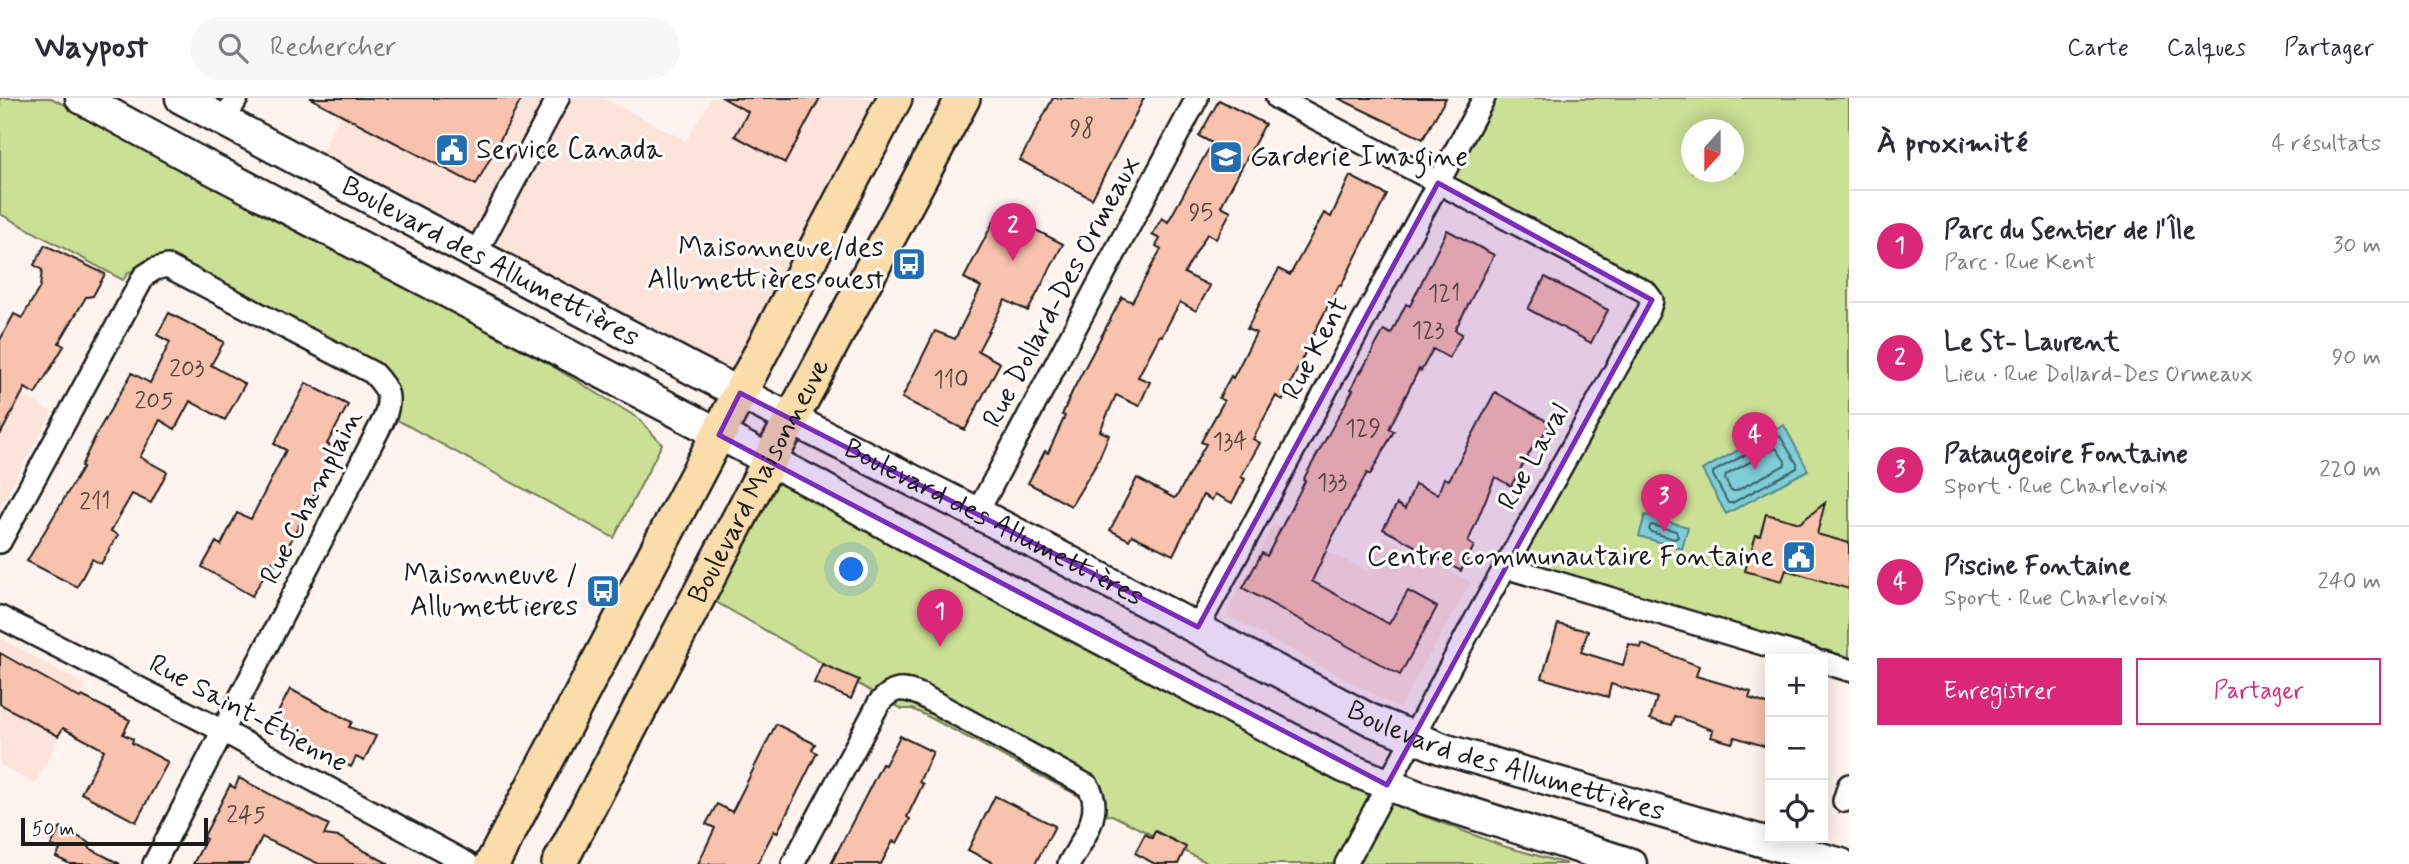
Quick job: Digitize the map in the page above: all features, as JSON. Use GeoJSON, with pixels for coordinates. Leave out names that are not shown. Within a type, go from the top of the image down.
{"type":"FeatureCollection","features":[{"type":"Feature","properties":{"kind":"main road","name":"Boulevard des Allumettières"},"geometry":{"type":"LineString","coordinates":[[81,98],[769,461],[1139,661],[1344,767],[1580,857],[1632,864]]}},
{"type":"Feature","properties":{"kind":"main road","name":"Boulevard des Allumettières"},"geometry":{"type":"LineString","coordinates":[[181,98],[230,110],[475,255],[1198,627],[1371,720],[1443,749],[1841,864]]}},
{"type":"Feature","properties":{"kind":"main road","name":"Boulevard Maisonneuve"},"geometry":{"type":"LineString","coordinates":[[492,864],[895,98]]}},
{"type":"Feature","properties":{"kind":"main road","name":"Boulevard Maisonneuve"},"geometry":{"type":"LineString","coordinates":[[559,864],[791,419],[963,98]]}},
{"type":"Feature","properties":{"kind":"street"},"geometry":{"type":"LineString","coordinates":[[475,255],[558,98]]}},
{"type":"Feature","properties":{"kind":"street","name":"Rue Dollard-Des Ormeaux"},"geometry":{"type":"LineString","coordinates":[[977,513],[1196,98]]}},
{"type":"Feature","properties":{"kind":"street"},"geometry":{"type":"LineString","coordinates":[[1277,98],[1438,183]]}},
{"type":"Feature","properties":{"kind":"street","name":"Rue Kent"},"geometry":{"type":"LineString","coordinates":[[1198,627],[1484,98]]}},
{"type":"Feature","properties":{"kind":"street","name":"Rue Laval"},"geometry":{"type":"LineString","coordinates":[[1346,864],[1411,737],[1649,310],[1651,300],[1646,292],[1637,287],[1438,183]]}},
{"type":"Feature","properties":{"kind":"street","name":"Rue Champlain"},"geometry":{"type":"LineString","coordinates":[[0,542],[144,276],[155,269],[167,266],[191,278],[373,373],[388,388],[389,407],[384,419],[154,864]]}},
{"type":"Feature","properties":{"kind":"street"},"geometry":{"type":"LineString","coordinates":[[1505,567],[1796,654]]}},
{"type":"Feature","properties":{"kind":"street","name":"Rue Saint-Étienne"},"geometry":{"type":"LineString","coordinates":[[0,617],[223,732],[468,864]]}},
{"type":"Feature","properties":{"kind":"street"},"geometry":{"type":"LineString","coordinates":[[1828,664],[1849,670]]}},
{"type":"Feature","properties":{"kind":"street"},"geometry":{"type":"LineString","coordinates":[[793,864],[879,702],[887,693],[898,690],[908,690],[1088,786],[1095,797],[1095,811],[1069,864]]}},
{"type":"Feature","properties":{"kind":"highlighted area"},"geometry":{"type":"Polygon","coordinates":[[[1438,183],[1652,300],[1387,785],[719,435],[740,393],[1198,627],[1438,183]]]}},
{"type":"Feature","properties":{"kind":"shaded area"},"geometry":{"type":"Polygon","coordinates":[[[349,98],[604,98],[686,141],[711,98],[884,98],[732,386],[313,168],[349,98]]]}},
{"type":"Feature","properties":{"kind":"shaded area"},"geometry":{"type":"Polygon","coordinates":[[[0,383],[52,412],[0,507],[0,383]]]}},
{"type":"Feature","properties":{"kind":"shaded area"},"geometry":{"type":"Polygon","coordinates":[[[1273,524],[1367,571],[1384,537],[1471,582],[1399,708],[1226,615],[1273,524]]]}},
{"type":"Feature","properties":{"kind":"shaded area"},"geometry":{"type":"Polygon","coordinates":[[[0,638],[86,685],[35,784],[0,765],[0,638]]]}},
{"type":"Feature","properties":{"kind":"green space"},"geometry":{"type":"Polygon","coordinates":[[[0,98],[51,98],[177,160],[408,279],[638,418],[662,444],[614,538],[375,408],[376,391],[372,383],[144,266],[129,272],[123,280],[0,214],[0,98]]]}},
{"type":"Feature","properties":{"kind":"green space"},"geometry":{"type":"Polygon","coordinates":[[[1484,98],[1849,98],[1849,670],[1828,664],[1828,654],[1796,654],[1505,567],[1652,300],[1438,183],[1484,98]]]}},
{"type":"Feature","properties":{"kind":"green space"},"geometry":{"type":"Polygon","coordinates":[[[774,480],[1148,680],[1389,803],[1503,846],[1567,864],[1210,864],[1112,815],[1099,816],[1092,805],[1079,796],[925,715],[912,709],[902,709],[711,599],[774,480]]]}},
{"type":"Feature","properties":{"kind":"water"},"geometry":{"type":"Polygon","coordinates":[[[1784,425],[1808,470],[1726,514],[1702,470],[1784,425]]]}},
{"type":"Feature","properties":{"kind":"water"},"geometry":{"type":"Polygon","coordinates":[[[1645,515],[1688,527],[1682,549],[1639,536],[1645,515]]]}},
{"type":"Feature","properties":{"kind":"building","name":"Service Canada"},"geometry":{"type":"Polygon","coordinates":[[[310,98],[522,98],[476,185],[310,98]]]}},
{"type":"Feature","properties":{"kind":"building"},"geometry":{"type":"Polygon","coordinates":[[[723,98],[820,98],[785,163],[735,136],[748,112],[723,98]]]}},
{"type":"Feature","properties":{"kind":"building"},"geometry":{"type":"Polygon","coordinates":[[[1053,98],[1144,98],[1092,199],[1020,160],[1053,98]]]}},
{"type":"Feature","properties":{"kind":"building"},"geometry":{"type":"Polygon","coordinates":[[[1338,98],[1446,98],[1423,139],[1338,98]]]}},
{"type":"Feature","properties":{"kind":"building"},"geometry":{"type":"Polygon","coordinates":[[[1219,100],[1265,124],[1221,206],[1231,211],[1216,239],[1207,234],[1184,273],[1210,286],[1196,311],[1180,302],[1162,336],[1160,335],[1138,377],[1150,382],[1139,406],[1116,395],[1100,431],[1109,435],[1097,463],[1071,506],[1028,483],[1045,451],[1048,453],[1065,416],[1062,415],[1072,392],[1122,297],[1132,302],[1161,249],[1156,246],[1160,239],[1152,235],[1162,218],[1168,222],[1212,143],[1199,136],[1219,100]]]}},
{"type":"Feature","properties":{"kind":"building"},"geometry":{"type":"Polygon","coordinates":[[[1350,176],[1387,195],[1315,331],[1283,400],[1276,396],[1253,439],[1260,443],[1241,477],[1245,479],[1232,503],[1215,494],[1212,500],[1203,495],[1173,555],[1132,535],[1129,540],[1110,530],[1137,478],[1174,498],[1177,496],[1206,444],[1201,442],[1224,401],[1219,398],[1231,376],[1233,378],[1256,333],[1247,329],[1260,303],[1279,269],[1290,275],[1324,213],[1331,217],[1350,176]]]}},
{"type":"Feature","properties":{"kind":"building"},"geometry":{"type":"Polygon","coordinates":[[[999,211],[1063,244],[1028,311],[1005,300],[978,351],[1000,363],[965,430],[902,398],[935,331],[955,339],[981,287],[964,278],[999,211]]]}},
{"type":"Feature","properties":{"kind":"building"},"geometry":{"type":"Polygon","coordinates":[[[1447,230],[1494,255],[1455,330],[1462,334],[1449,358],[1433,349],[1421,371],[1419,369],[1389,429],[1394,431],[1370,475],[1367,473],[1312,581],[1389,624],[1408,591],[1437,607],[1400,675],[1243,588],[1262,553],[1267,556],[1305,481],[1303,480],[1353,390],[1351,389],[1360,371],[1384,330],[1391,334],[1406,304],[1410,306],[1447,230]]]}},
{"type":"Feature","properties":{"kind":"building"},"geometry":{"type":"Polygon","coordinates":[[[45,245],[105,274],[93,296],[86,297],[59,343],[64,346],[35,394],[25,388],[0,435],[0,340],[14,314],[22,318],[40,287],[42,270],[34,265],[45,245]]]}},
{"type":"Feature","properties":{"kind":"building"},"geometry":{"type":"Polygon","coordinates":[[[1545,277],[1608,310],[1591,343],[1528,309],[1545,277]]]}},
{"type":"Feature","properties":{"kind":"building"},"geometry":{"type":"Polygon","coordinates":[[[169,313],[224,342],[211,365],[245,384],[225,420],[190,401],[175,429],[160,420],[140,457],[167,472],[151,503],[132,494],[111,531],[118,535],[101,564],[92,559],[77,587],[27,561],[83,467],[81,466],[98,431],[132,373],[150,383],[170,342],[157,335],[169,313]]]}},
{"type":"Feature","properties":{"kind":"building"},"geometry":{"type":"Polygon","coordinates":[[[306,383],[348,405],[327,444],[337,449],[279,565],[272,562],[252,596],[202,567],[216,542],[221,545],[237,513],[251,519],[286,450],[274,444],[306,383]]]}},
{"type":"Feature","properties":{"kind":"building"},"geometry":{"type":"Polygon","coordinates":[[[1495,392],[1550,423],[1511,486],[1495,477],[1468,542],[1474,546],[1461,571],[1383,529],[1397,504],[1405,509],[1415,484],[1438,494],[1444,478],[1449,480],[1495,392]]]}},
{"type":"Feature","properties":{"kind":"building","name":"Centre communautaire Fontaine"},"geometry":{"type":"Polygon","coordinates":[[[1825,503],[1817,534],[1849,543],[1849,589],[1786,570],[1782,581],[1745,571],[1756,535],[1760,536],[1766,514],[1800,523],[1825,503]]]}},
{"type":"Feature","properties":{"kind":"building"},"geometry":{"type":"Polygon","coordinates":[[[1558,624],[1588,631],[1581,652],[1623,665],[1629,644],[1641,648],[1642,644],[1699,666],[1696,676],[1751,692],[1749,698],[1765,703],[1765,746],[1735,737],[1732,743],[1711,737],[1713,730],[1675,716],[1672,725],[1650,719],[1657,698],[1611,684],[1608,697],[1542,678],[1558,624]]]}},
{"type":"Feature","properties":{"kind":"building"},"geometry":{"type":"Polygon","coordinates":[[[0,653],[80,698],[82,696],[130,720],[123,734],[133,739],[132,743],[168,762],[136,822],[81,793],[104,750],[63,728],[58,736],[0,704],[0,653]]]}},
{"type":"Feature","properties":{"kind":"building"},"geometry":{"type":"Polygon","coordinates":[[[822,664],[859,680],[851,699],[814,683],[822,664]]]}},
{"type":"Feature","properties":{"kind":"building"},"geometry":{"type":"Polygon","coordinates":[[[290,689],[352,722],[349,727],[376,736],[364,761],[356,757],[351,767],[271,726],[290,689]]]}},
{"type":"Feature","properties":{"kind":"building"},"geometry":{"type":"Polygon","coordinates":[[[776,724],[815,744],[812,750],[817,753],[777,833],[774,831],[757,864],[698,864],[715,828],[706,824],[717,804],[732,812],[776,724]]]}},
{"type":"Feature","properties":{"kind":"building"},"geometry":{"type":"Polygon","coordinates":[[[900,736],[933,752],[919,782],[923,784],[907,817],[910,819],[897,843],[893,841],[881,864],[831,864],[882,764],[885,765],[900,736]]]}},
{"type":"Feature","properties":{"kind":"building"},"geometry":{"type":"Polygon","coordinates":[[[239,778],[329,825],[324,835],[339,837],[389,864],[319,864],[262,837],[248,864],[193,864],[230,785],[235,788],[239,778]]]}},
{"type":"Feature","properties":{"kind":"building"},"geometry":{"type":"Polygon","coordinates":[[[995,796],[1055,826],[1035,864],[995,864],[968,850],[995,796]]]}},
{"type":"Feature","properties":{"kind":"building"},"geometry":{"type":"Polygon","coordinates":[[[61,827],[91,844],[89,848],[120,864],[70,864],[56,857],[60,850],[51,845],[61,827]]]}},
{"type":"Feature","properties":{"kind":"building"},"geometry":{"type":"Polygon","coordinates":[[[1155,831],[1186,847],[1178,864],[1155,864],[1135,853],[1145,834],[1152,838],[1155,831]]]}},
{"type":"Feature","properties":{"kind":"place","name":"Service Canada"},"geometry":{"type":"Point","coordinates":[452,150]}},
{"type":"Feature","properties":{"kind":"place","name":"Garderie Imagine"},"geometry":{"type":"Point","coordinates":[1226,157]}},
{"type":"Feature","properties":{"kind":"place","name":"Le St- Laurent"},"geometry":{"type":"Point","coordinates":[1013,261]}},
{"type":"Feature","properties":{"kind":"place","name":"Maisonneuve/des Allumettières ouest"},"geometry":{"type":"Point","coordinates":[909,264]}},
{"type":"Feature","properties":{"kind":"place","name":"Piscine Fontaine"},"geometry":{"type":"Point","coordinates":[1755,470]}},
{"type":"Feature","properties":{"kind":"place","name":"Pataugeoire Fontaine"},"geometry":{"type":"Point","coordinates":[1664,532]}},
{"type":"Feature","properties":{"kind":"place","name":"Centre communautaire Fontaine"},"geometry":{"type":"Point","coordinates":[1799,557]}},
{"type":"Feature","properties":{"kind":"place","name":"Maisonneuve / Allumettieres"},"geometry":{"type":"Point","coordinates":[603,591]}},
{"type":"Feature","properties":{"kind":"place","name":"Parc du Sentier de l'Île"},"geometry":{"type":"Point","coordinates":[940,647]}}]}
